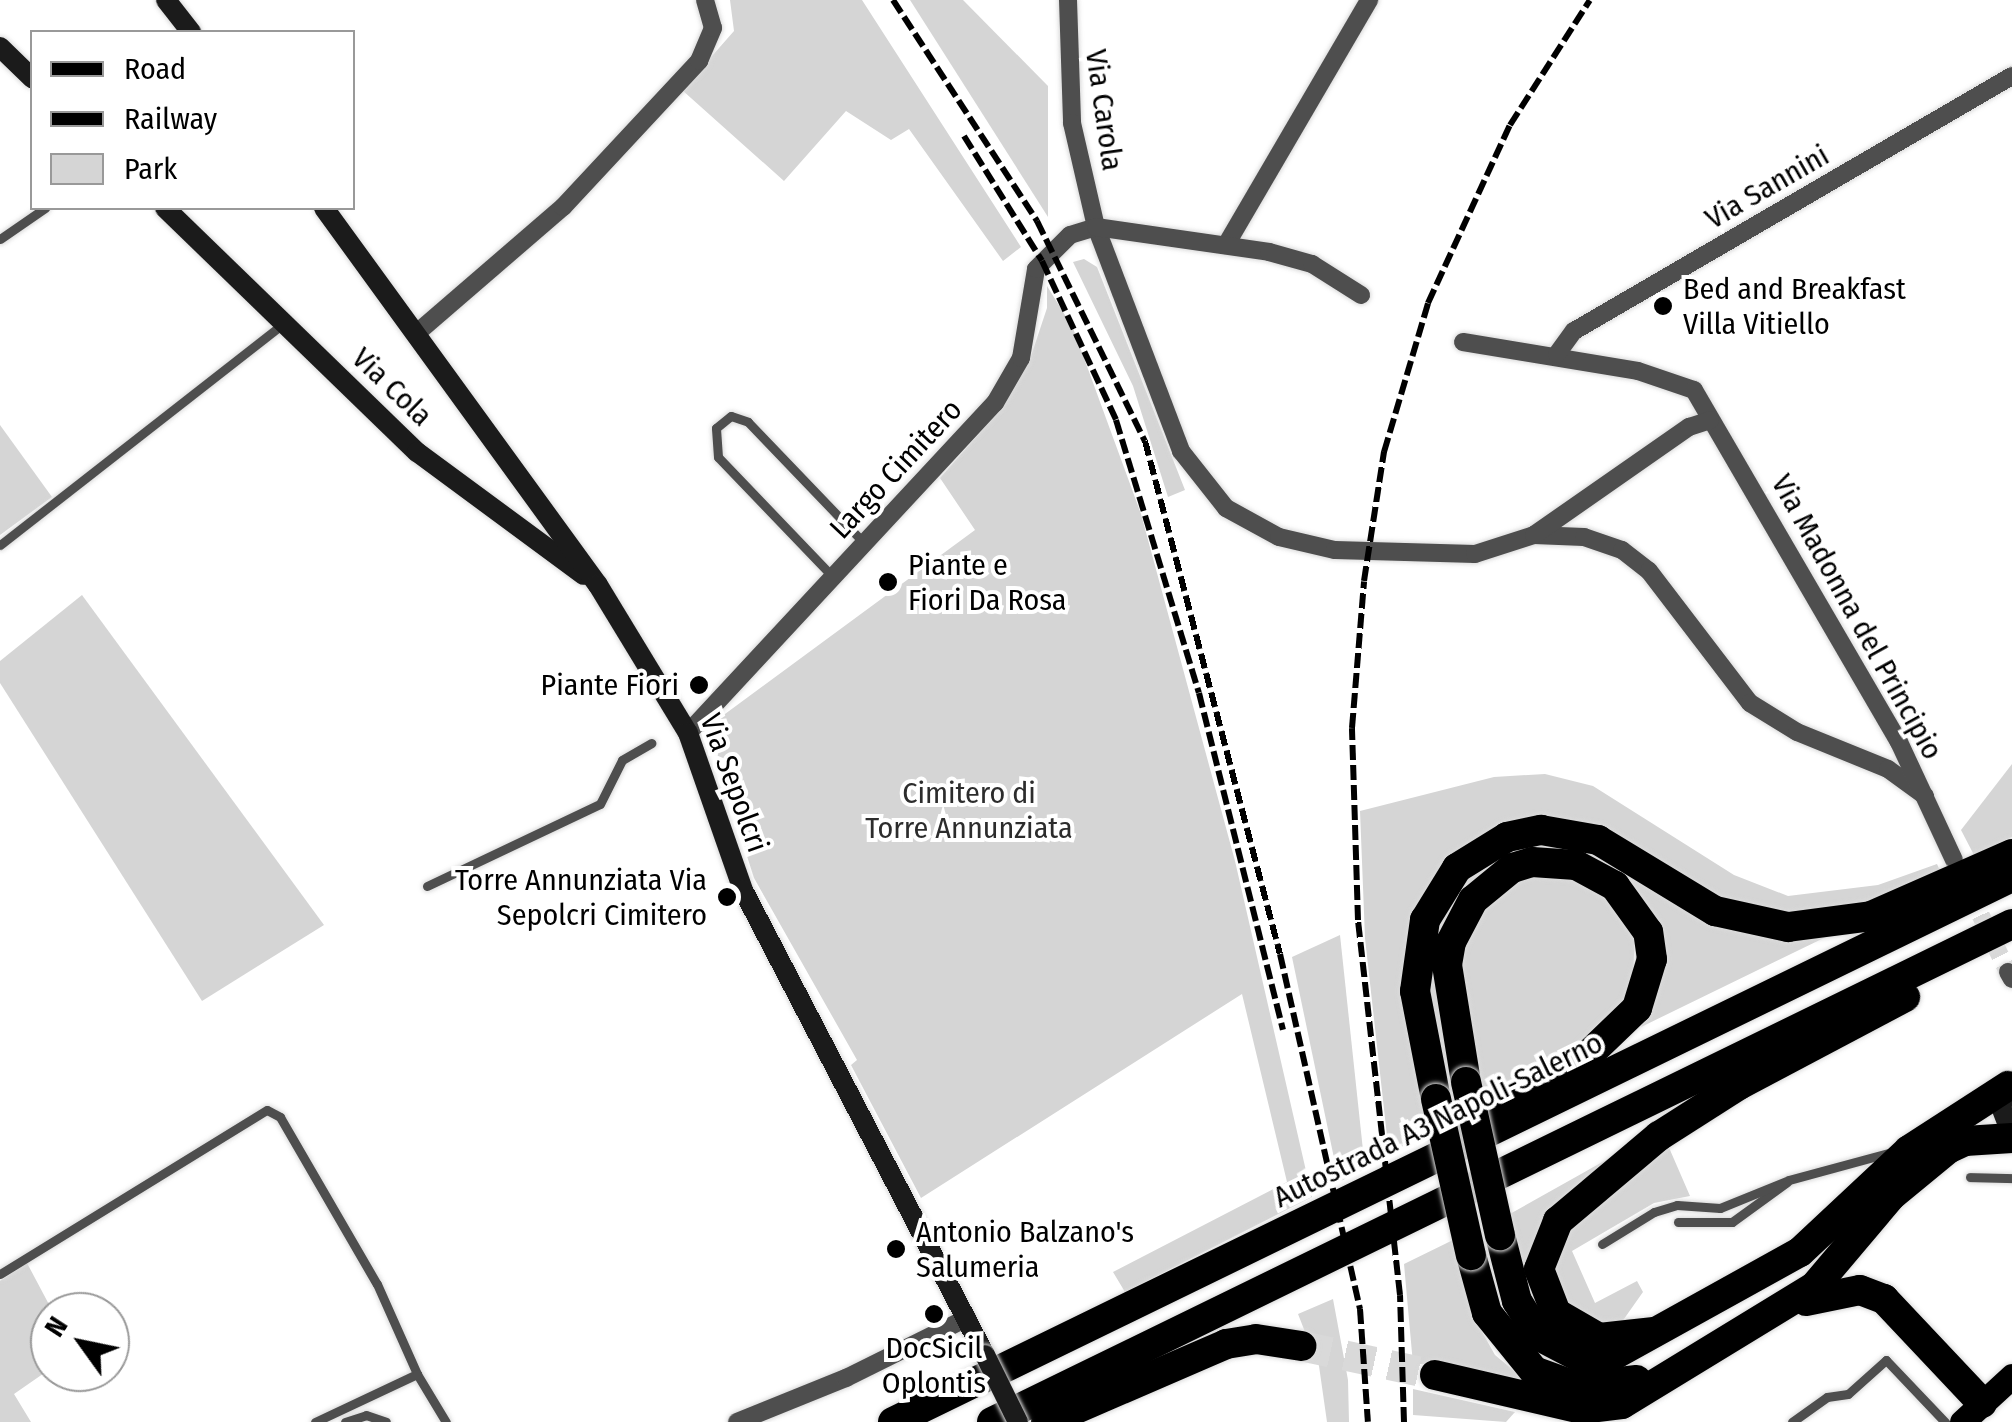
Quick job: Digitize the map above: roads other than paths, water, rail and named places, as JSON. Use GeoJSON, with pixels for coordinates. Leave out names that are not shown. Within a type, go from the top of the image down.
{"type":"FeatureCollection","features":[{"type":"Feature","properties":{"kind":"highway"},"geometry":{"type":"LineString","coordinates":[[1709,1351],[1630,1384],[1553,1381],[1534,1372],[1500,1336],[1471,1255],[1415,991],[1424,920],[1457,868],[1507,837],[1541,830],[1598,840],[1715,911],[1788,927],[1871,916],[2012,854]]}},
{"type":"Feature","properties":{"kind":"highway"},"geometry":{"type":"LineString","coordinates":[[1361,1198],[1451,1132],[1583,1060],[1624,1027],[1648,985],[1652,958],[1643,918],[1616,886],[1576,865],[1532,862],[1512,868],[1473,900],[1451,942],[1448,965],[1466,1082],[1500,1235],[1517,1301],[1551,1347],[1598,1358],[1800,1252],[1909,1150],[2010,1084]]}},
{"type":"Feature","properties":{"kind":"highway","name":"Autostrada A3 Napoli-Salerno"},"geometry":{"type":"LineString","coordinates":[[893,1422],[1361,1198],[2012,877]]}},
{"type":"Feature","properties":{"kind":"highway"},"geometry":{"type":"LineString","coordinates":[[1654,1332],[1584,1334],[1546,1297],[1541,1253],[1573,1203],[1739,1085],[1926,985],[2012,926]]}},
{"type":"Feature","properties":{"kind":"highway"},"geometry":{"type":"LineString","coordinates":[[992,1422],[2012,926]]}},
{"type":"Feature","properties":{"kind":"highway"},"geometry":{"type":"LineString","coordinates":[[1436,1375],[1554,1405],[1603,1408],[1666,1382],[1709,1351],[1775,1314],[1835,1269],[1869,1221],[1929,1163],[1964,1141],[2012,1136]]}},
{"type":"Feature","properties":{"kind":"highway"},"geometry":{"type":"LineString","coordinates":[[1775,1314],[1841,1290],[1884,1300],[1972,1412]]}},
{"type":"Feature","properties":{"kind":"highway"},"geometry":{"type":"LineString","coordinates":[[1046,1422],[1226,1344],[1256,1339],[1300,1346]]}},
{"type":"Feature","properties":{"kind":"main road"},"geometry":{"type":"LineString","coordinates":[[1972,1412],[2012,1376]]}},
{"type":"Feature","properties":{"kind":"street"},"geometry":{"type":"LineString","coordinates":[[166,0],[189,30]]}},
{"type":"Feature","properties":{"kind":"street"},"geometry":{"type":"LineString","coordinates":[[418,332],[563,207],[698,60],[712,28],[705,0]]}},
{"type":"Feature","properties":{"kind":"street","name":"Via Carola"},"geometry":{"type":"LineString","coordinates":[[1068,0],[1072,123],[1096,227]]}},
{"type":"Feature","properties":{"kind":"street"},"geometry":{"type":"LineString","coordinates":[[1226,245],[1369,0]]}},
{"type":"Feature","properties":{"kind":"street"},"geometry":{"type":"LineString","coordinates":[[0,46],[30,76]]}},
{"type":"Feature","properties":{"kind":"street","name":"Via Sannini"},"geometry":{"type":"LineString","coordinates":[[1557,354],[1574,331],[2012,76]]}},
{"type":"Feature","properties":{"kind":"street","name":"Via Cola"},"geometry":{"type":"LineString","coordinates":[[167,210],[417,452],[598,585]]}},
{"type":"Feature","properties":{"kind":"street","name":"Via Sepolcri"},"geometry":{"type":"LineString","coordinates":[[326,210],[418,332],[598,585],[681,731],[742,890],[1018,1422]]}},
{"type":"Feature","properties":{"kind":"street"},"geometry":{"type":"LineString","coordinates":[[1096,227],[1226,245],[1312,264],[1362,295]]}},
{"type":"Feature","properties":{"kind":"street","name":"Via Madonna del Principio"},"geometry":{"type":"LineString","coordinates":[[1096,227],[1182,451],[1226,508],[1279,537],[1372,553],[1475,554],[1534,535],[1584,537],[1622,550],[1649,571],[1750,703],[1796,732],[1888,769],[1925,796]]}},
{"type":"Feature","properties":{"kind":"street","name":"Largo Cimitero"},"geometry":{"type":"LineString","coordinates":[[681,731],[995,402],[1021,358],[1036,268],[1047,252],[1096,227]]}},
{"type":"Feature","properties":{"kind":"street","name":"Via Madonna del Principio"},"geometry":{"type":"LineString","coordinates":[[1462,342],[1557,354],[1681,383],[1694,390],[1925,796]]}},
{"type":"Feature","properties":{"kind":"street"},"geometry":{"type":"LineString","coordinates":[[1534,535],[1688,427],[1710,420]]}},
{"type":"Feature","properties":{"kind":"street"},"geometry":{"type":"LineString","coordinates":[[1925,796],[1954,860]]}},
{"type":"Feature","properties":{"kind":"street"},"geometry":{"type":"LineString","coordinates":[[2010,1084],[2000,1106],[2012,1136]]}},
{"type":"Feature","properties":{"kind":"street"},"geometry":{"type":"LineString","coordinates":[[737,1422],[846,1378],[967,1318]]}},
{"type":"Feature","properties":{"kind":"lane"},"geometry":{"type":"LineString","coordinates":[[0,240],[42,210]]}},
{"type":"Feature","properties":{"kind":"lane"},"geometry":{"type":"LineString","coordinates":[[0,545],[284,324]]}},
{"type":"Feature","properties":{"kind":"lane"},"geometry":{"type":"LineString","coordinates":[[832,577],[718,456],[716,428],[732,416],[748,422],[864,542]]}},
{"type":"Feature","properties":{"kind":"lane"},"geometry":{"type":"LineString","coordinates":[[427,886],[600,804],[622,760],[650,743]]}},
{"type":"Feature","properties":{"kind":"lane"},"geometry":{"type":"LineString","coordinates":[[0,1274],[267,1110],[280,1116],[377,1284],[417,1374],[446,1422]]}},
{"type":"Feature","properties":{"kind":"lane"},"geometry":{"type":"LineString","coordinates":[[1602,1244],[1654,1212],[1677,1205],[1720,1208],[1789,1180],[1909,1150]]}},
{"type":"Feature","properties":{"kind":"lane"},"geometry":{"type":"LineString","coordinates":[[1970,1176],[2012,1178]]}},
{"type":"Feature","properties":{"kind":"lane"},"geometry":{"type":"LineString","coordinates":[[1678,1222],[1732,1222],[1789,1180]]}},
{"type":"Feature","properties":{"kind":"lane"},"geometry":{"type":"LineString","coordinates":[[1792,1422],[1827,1397],[1848,1394],[1886,1360],[1945,1422]]}},
{"type":"Feature","properties":{"kind":"lane"},"geometry":{"type":"LineString","coordinates":[[314,1422],[417,1374]]}},
{"type":"Feature","properties":{"kind":"lane"},"geometry":{"type":"LineString","coordinates":[[345,1422],[366,1416],[386,1422]]}},
{"type":"Feature","properties":{"kind":"tunnel"},"geometry":{"type":"LineString","coordinates":[[1969,891],[2008,972]]}},
{"type":"Feature","properties":{"kind":"tunnel"},"geometry":{"type":"LineString","coordinates":[[1301,1346],[1435,1375]]}},
{"type":"Feature","properties":{"kind":"railway"},"geometry":{"type":"LineString","coordinates":[[893,0],[1037,221],[1145,441],[1280,954],[1360,1309],[1368,1422]]}},
{"type":"Feature","properties":{"kind":"railway"},"geometry":{"type":"LineString","coordinates":[[1404,1422],[1400,1295],[1358,920],[1352,728],[1364,581],[1384,452],[1428,303],[1510,125],[1590,0]]}},
{"type":"Feature","properties":{"kind":"railway"},"geometry":{"type":"LineString","coordinates":[[964,136],[1042,261],[1116,420],[1199,693],[1283,1030]]}},
{"type":"Feature","properties":{"kind":"place","name":"Bed and Breakfast Villa Vitiello"},"geometry":{"type":"Point","coordinates":[1663,306]}},
{"type":"Feature","properties":{"kind":"place","name":"Piante e Fiori Da Rosa"},"geometry":{"type":"Point","coordinates":[888,582]}},
{"type":"Feature","properties":{"kind":"place","name":"Piante Fiori"},"geometry":{"type":"Point","coordinates":[699,685]}},
{"type":"Feature","properties":{"kind":"place","name":"Torre Annunziata Via Sepolcri Cimitero"},"geometry":{"type":"Point","coordinates":[727,897]}},
{"type":"Feature","properties":{"kind":"place","name":"Antonio Balzano's Salumeria"},"geometry":{"type":"Point","coordinates":[896,1249]}},
{"type":"Feature","properties":{"kind":"place","name":"DocSicil Oplontis"},"geometry":{"type":"Point","coordinates":[934,1314]}},
{"type":"Feature","properties":{"kind":"park label","name":"Cimitero di Torre Annunziata"},"geometry":{"type":"Point","coordinates":[969,810]}}]}
